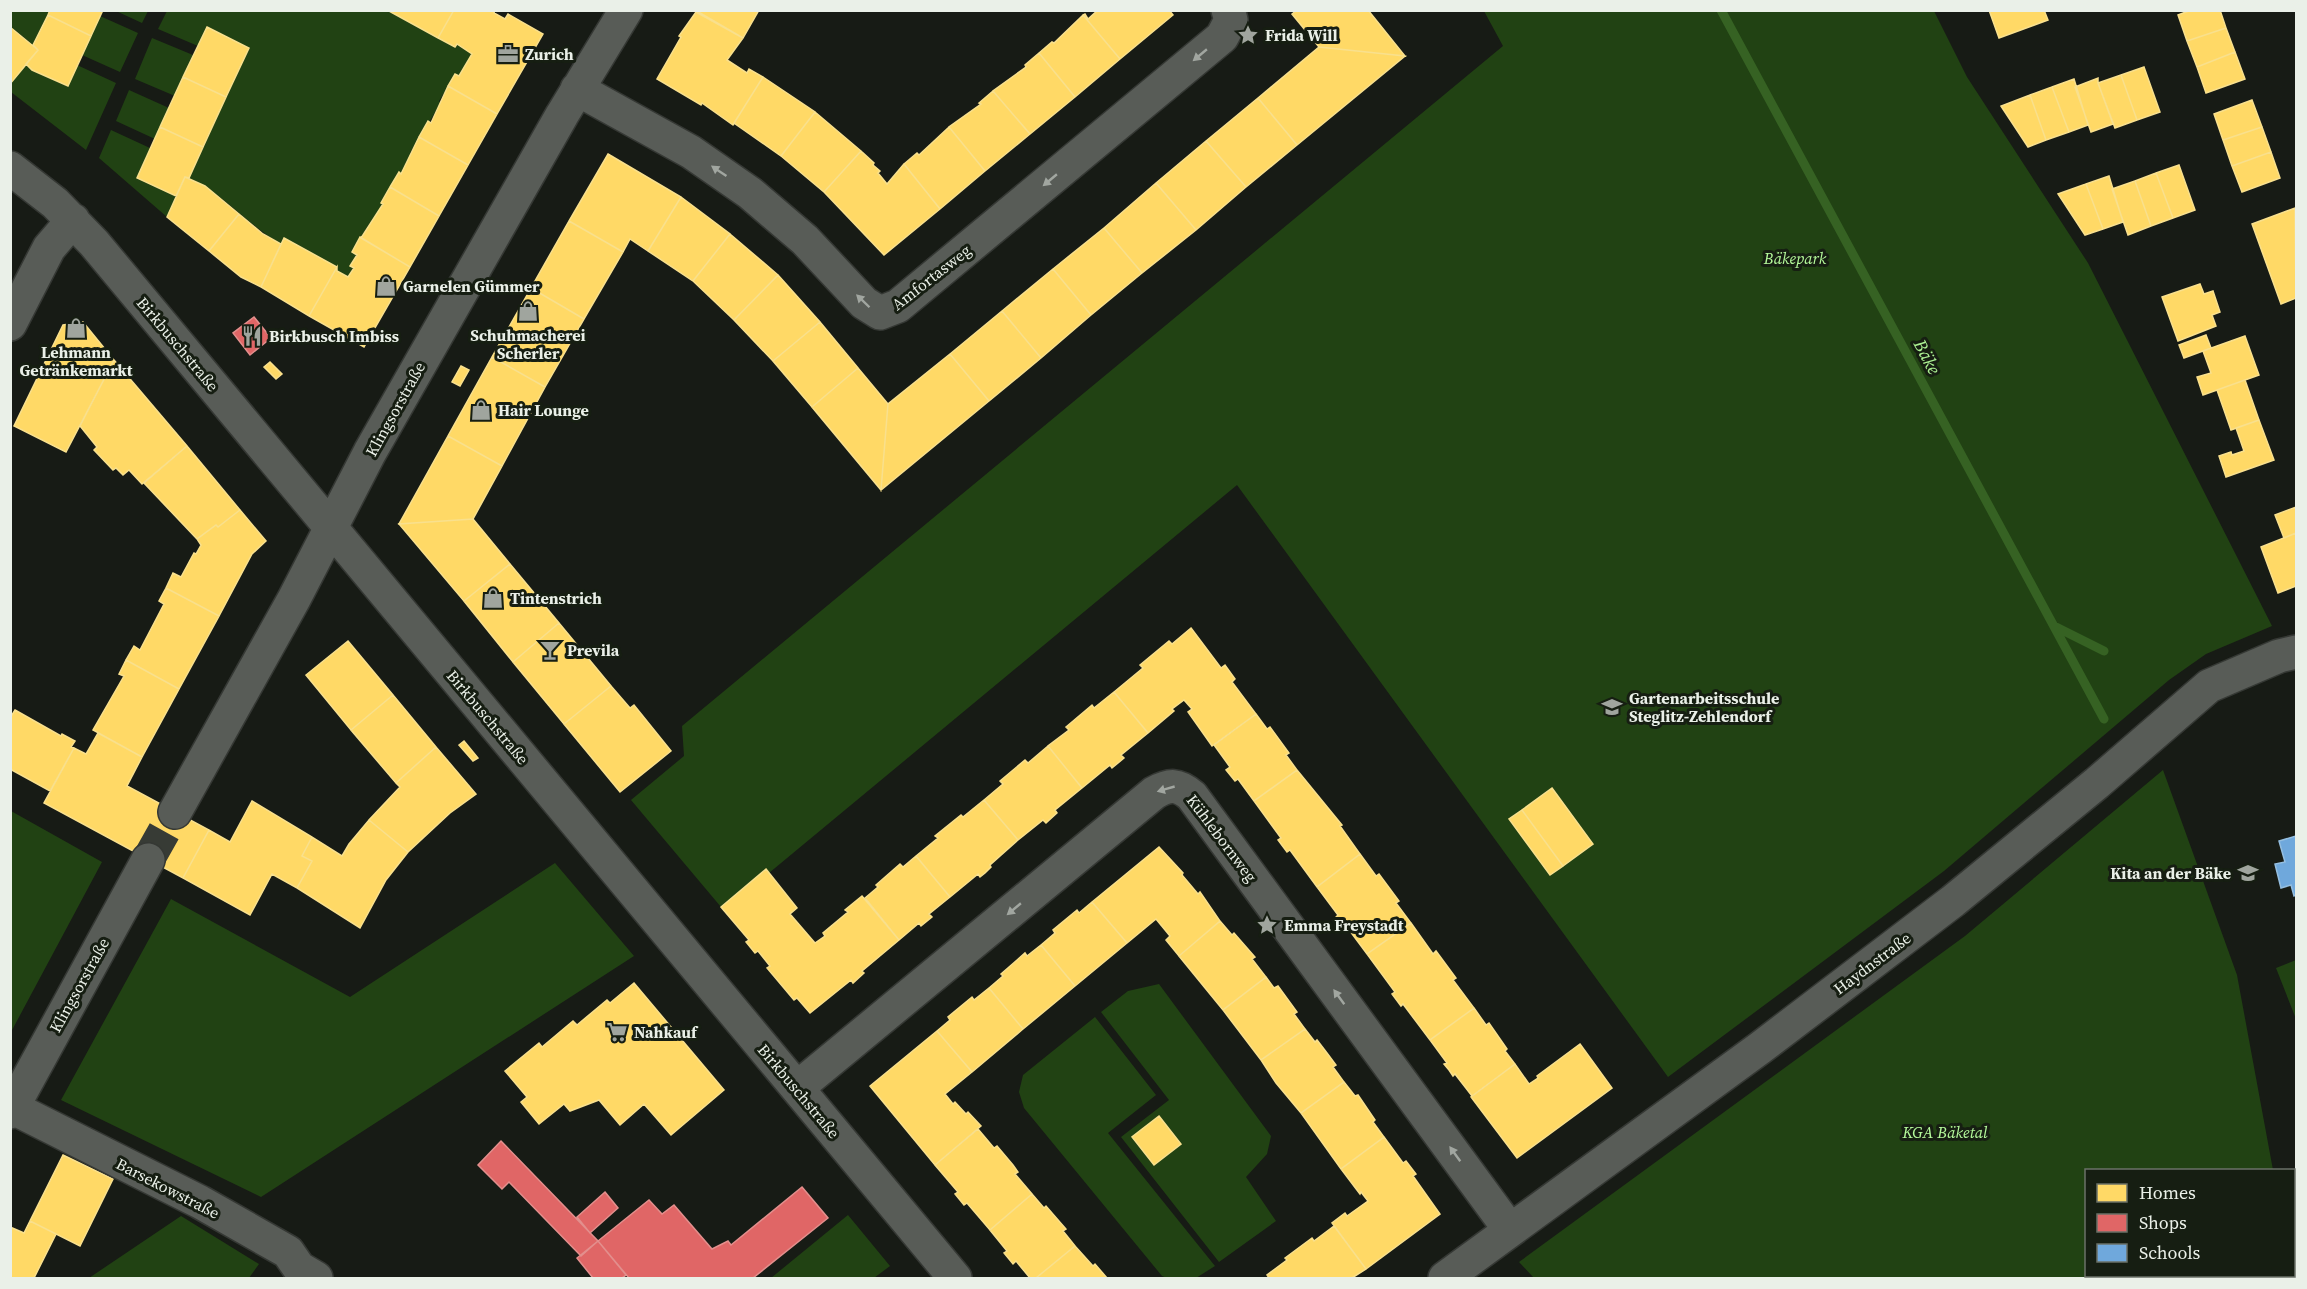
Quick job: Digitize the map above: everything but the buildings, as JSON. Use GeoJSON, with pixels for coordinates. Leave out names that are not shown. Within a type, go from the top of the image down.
{"type":"FeatureCollection","features":[{"type":"Feature","properties":{"kind":"street","name":"Amfortasweg"},"geometry":{"type":"LineString","coordinates":[[577,89],[691,152],[750,193],[805,240],[864,303],[880,313],[898,306],[1222,37],[1231,20],[1228,10]]}},
{"type":"Feature","properties":{"kind":"street","name":"Klingsorstraße"},"geometry":{"type":"LineString","coordinates":[[175,812],[294,599],[370,452],[577,89],[613,15]]}},
{"type":"Feature","properties":{"kind":"street","name":"Birkbuschstraße"},"geometry":{"type":"LineString","coordinates":[[10,168],[73,220],[955,1278]]}},
{"type":"Feature","properties":{"kind":"street"},"geometry":{"type":"LineString","coordinates":[[10,324],[49,248],[73,220]]}},
{"type":"Feature","properties":{"kind":"street","name":"Haydnstraße"},"geometry":{"type":"LineString","coordinates":[[1445,1278],[1760,1048],[1953,901],[2089,791],[2209,686],[2279,656],[2296,652]]}},
{"type":"Feature","properties":{"kind":"street","name":"Kühlebornweg"},"geometry":{"type":"LineString","coordinates":[[796,1088],[1154,793],[1173,786],[1182,787],[1192,796],[1510,1230]]}},
{"type":"Feature","properties":{"kind":"street","name":"Klingsorstraße"},"geometry":{"type":"LineString","coordinates":[[12,1110],[148,860]]}},
{"type":"Feature","properties":{"kind":"street","name":"Barsekowstraße"},"geometry":{"type":"LineString","coordinates":[[12,1110],[210,1208],[288,1252],[299,1268],[316,1278]]}},
{"type":"Feature","properties":{"kind":"green space"},"geometry":{"type":"Polygon","coordinates":[[[10,11],[50,11],[33,45],[11,27],[10,11]]]}},
{"type":"Feature","properties":{"kind":"green space"},"geometry":{"type":"Polygon","coordinates":[[[116,11],[148,11],[142,23],[116,11]]]}},
{"type":"Feature","properties":{"kind":"green space"},"geometry":{"type":"Polygon","coordinates":[[[167,11],[389,11],[455,47],[457,44],[472,54],[459,76],[455,75],[439,101],[441,103],[410,153],[412,154],[401,174],[399,172],[381,202],[383,204],[372,224],[370,223],[352,251],[357,255],[350,266],[354,268],[348,277],[337,271],[338,268],[284,238],[281,244],[257,228],[213,192],[189,178],[249,48],[207,27],[198,46],[158,29],[167,11]]]}},
{"type":"Feature","properties":{"kind":"green space","name":"Bäkepark"},"geometry":{"type":"Polygon","coordinates":[[[1484,11],[1934,11],[1967,77],[2088,263],[2272,626],[2206,654],[2169,680],[1944,871],[1668,1077],[1237,485],[769,873],[721,907],[631,800],[684,756],[682,726],[1503,46],[1484,11]]]}},
{"type":"Feature","properties":{"kind":"green space"},"geometry":{"type":"Polygon","coordinates":[[[100,16],[138,33],[120,72],[82,55],[100,16]]]}},
{"type":"Feature","properties":{"kind":"green space"},"geometry":{"type":"Polygon","coordinates":[[[152,38],[193,55],[175,96],[135,79],[152,38]]]}},
{"type":"Feature","properties":{"kind":"green space"},"geometry":{"type":"Polygon","coordinates":[[[26,64],[32,70],[67,86],[77,65],[116,83],[86,150],[11,92],[10,84],[26,64]]]}},
{"type":"Feature","properties":{"kind":"green space"},"geometry":{"type":"Polygon","coordinates":[[[129,90],[169,108],[155,139],[116,121],[129,90]]]}},
{"type":"Feature","properties":{"kind":"green space"},"geometry":{"type":"Polygon","coordinates":[[[111,130],[150,148],[137,178],[176,196],[167,217],[99,158],[111,130]]]}},
{"type":"Feature","properties":{"kind":"green space","name":"KGA Bäketal"},"geometry":{"type":"Polygon","coordinates":[[[2163,770],[2237,975],[2273,1169],[2085,1169],[2085,1277],[2295,1277],[2295,1270],[2296,1278],[1534,1278],[1519,1262],[1965,936],[2163,770]]]}},
{"type":"Feature","properties":{"kind":"green space"},"geometry":{"type":"Polygon","coordinates":[[[11,811],[102,862],[11,1032],[11,811]]]}},
{"type":"Feature","properties":{"kind":"green space"},"geometry":{"type":"Polygon","coordinates":[[[555,863],[634,956],[261,1197],[61,1100],[171,899],[350,997],[555,863]]]}},
{"type":"Feature","properties":{"kind":"green space"},"geometry":{"type":"Polygon","coordinates":[[[2296,960],[2296,1019],[2276,968],[2296,960]]]}},
{"type":"Feature","properties":{"kind":"green space"},"geometry":{"type":"Polygon","coordinates":[[[1159,984],[1271,1136],[1267,1154],[1246,1177],[1276,1221],[1219,1262],[1121,1137],[1169,1100],[1101,1012],[1128,991],[1159,984]]]}},
{"type":"Feature","properties":{"kind":"green space"},"geometry":{"type":"Polygon","coordinates":[[[1095,1017],[1156,1095],[1108,1133],[1215,1266],[1196,1278],[1162,1276],[1024,1108],[1019,1092],[1023,1075],[1095,1017]]]}},
{"type":"Feature","properties":{"kind":"green space"},"geometry":{"type":"Polygon","coordinates":[[[848,1215],[890,1266],[874,1278],[771,1278],[848,1215]]]}},
{"type":"Feature","properties":{"kind":"green space"},"geometry":{"type":"Polygon","coordinates":[[[181,1216],[259,1264],[249,1278],[89,1278],[181,1216]]]}},
{"type":"Feature","properties":{"kind":"waterway","name":"Bäke"},"geometry":{"type":"LineString","coordinates":[[1721,10],[2104,719]]}},
{"type":"Feature","properties":{"kind":"waterway"},"geometry":{"type":"LineString","coordinates":[[2056,627],[2104,651]]}},
{"type":"Feature","properties":{"kind":"tunnel"},"geometry":{"type":"LineString","coordinates":[[148,860],[175,812]]}},
{"type":"Feature","properties":{"kind":"place","name":"Frida Will"},"geometry":{"type":"Point","coordinates":[1248,35]}},
{"type":"Feature","properties":{"kind":"place","name":"Zurich"},"geometry":{"type":"Point","coordinates":[508,54]}},
{"type":"Feature","properties":{"kind":"place","name":"Garnelen Gümmer"},"geometry":{"type":"Point","coordinates":[386,286]}},
{"type":"Feature","properties":{"kind":"place","name":"Schuhmacherei Scherler"},"geometry":{"type":"Point","coordinates":[528,311]}},
{"type":"Feature","properties":{"kind":"place","name":"Lehmann Getränkemarkt"},"geometry":{"type":"Point","coordinates":[76,328]}},
{"type":"Feature","properties":{"kind":"place","name":"Birkbusch Imbiss"},"geometry":{"type":"Point","coordinates":[252,336]}},
{"type":"Feature","properties":{"kind":"place","name":"Hair Lounge"},"geometry":{"type":"Point","coordinates":[481,410]}},
{"type":"Feature","properties":{"kind":"place","name":"Tintenstrich"},"geometry":{"type":"Point","coordinates":[493,598]}},
{"type":"Feature","properties":{"kind":"place","name":"Previla"},"geometry":{"type":"Point","coordinates":[550,650]}},
{"type":"Feature","properties":{"kind":"place","name":"Gartenarbeitsschule Steglitz-Zehlendorf"},"geometry":{"type":"Point","coordinates":[1612,707]}},
{"type":"Feature","properties":{"kind":"place","name":"Kita an der Bäke"},"geometry":{"type":"Point","coordinates":[2248,873]}},
{"type":"Feature","properties":{"kind":"place","name":"Emma Freystadt"},"geometry":{"type":"Point","coordinates":[1267,925]}},
{"type":"Feature","properties":{"kind":"place","name":"Nahkauf"},"geometry":{"type":"Point","coordinates":[617,1032]}}]}
